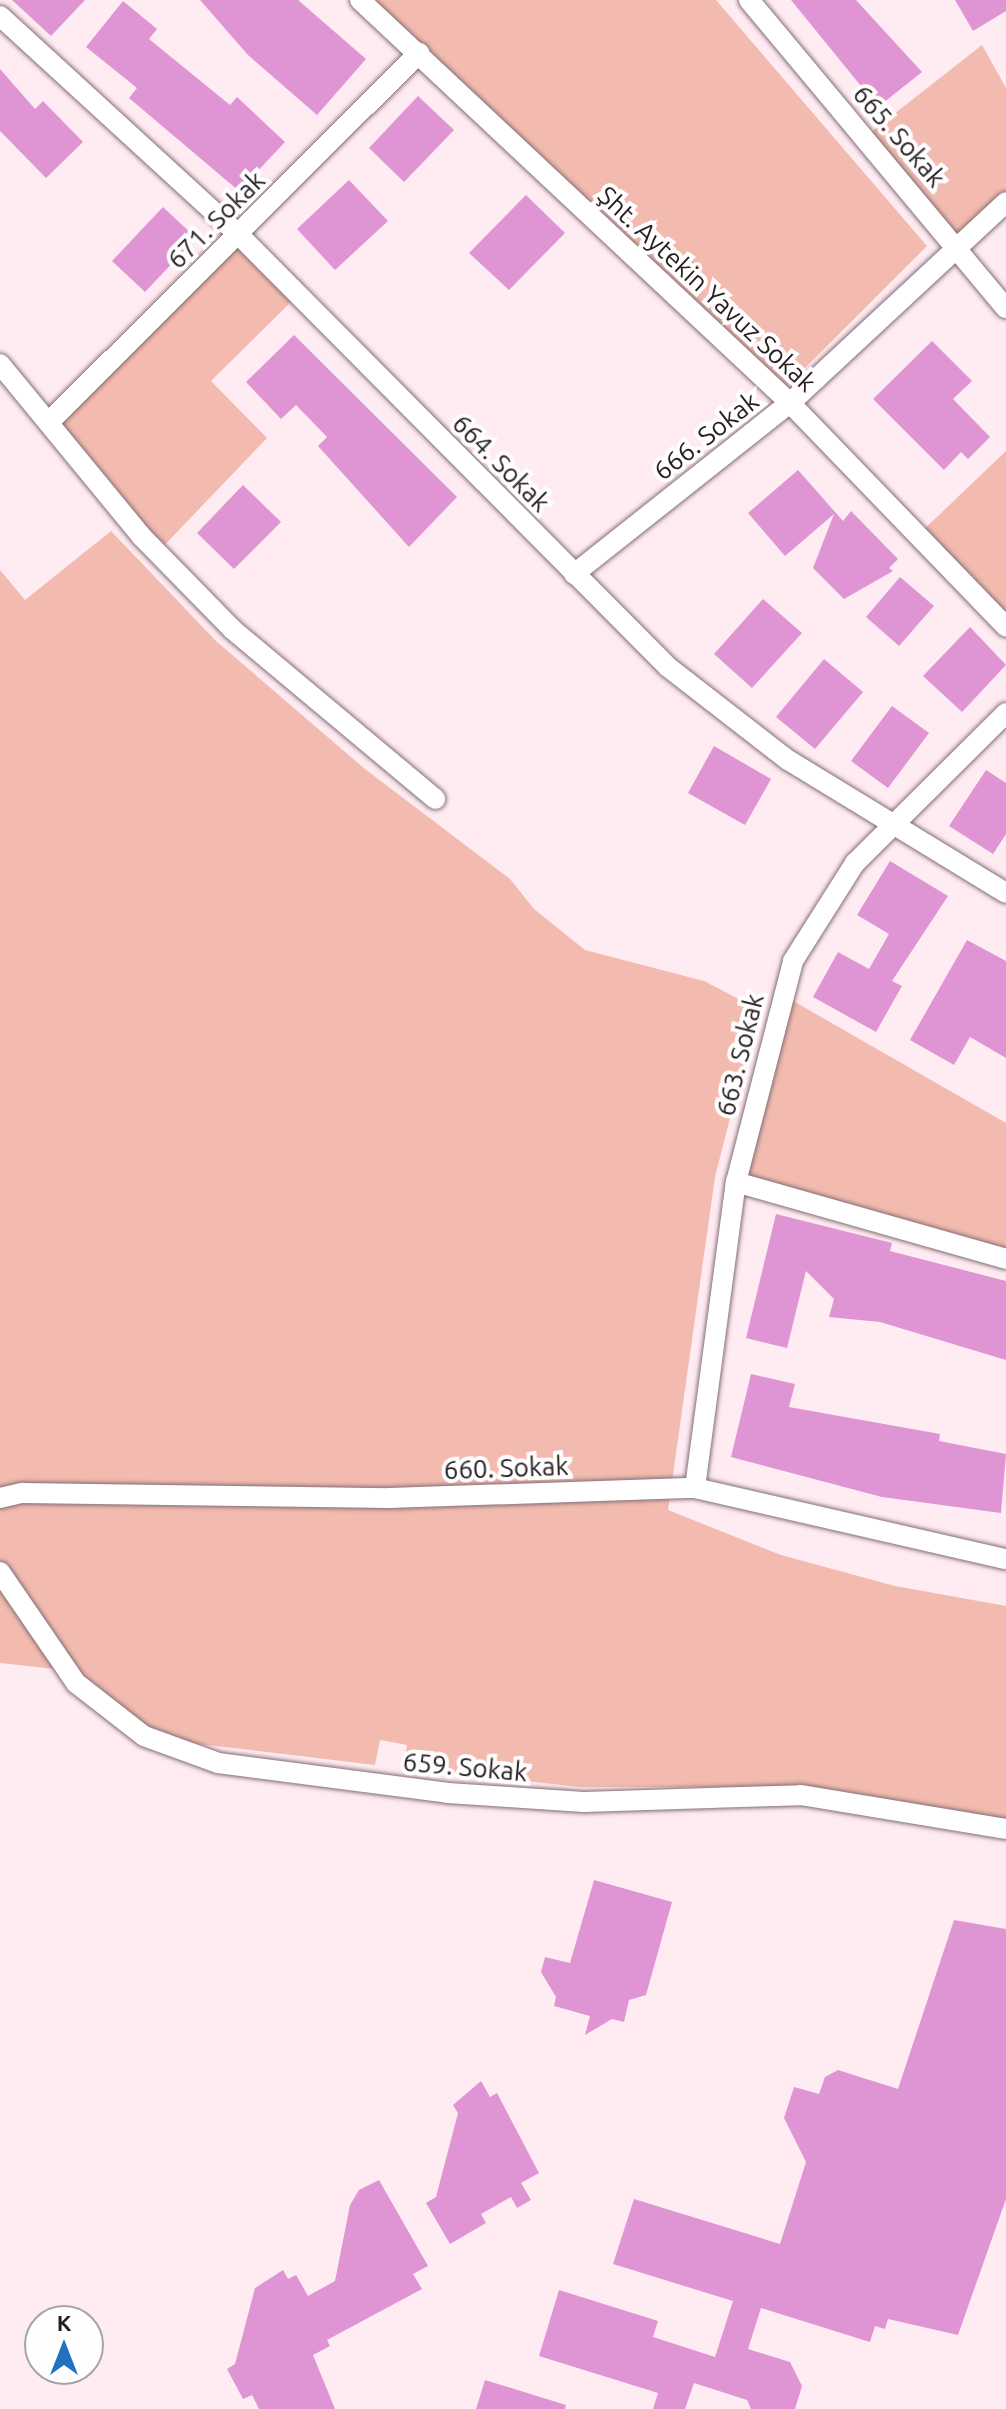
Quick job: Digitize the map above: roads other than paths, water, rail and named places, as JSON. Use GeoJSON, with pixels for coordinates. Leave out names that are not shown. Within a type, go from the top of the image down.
{"type":"FeatureCollection","features":[{"type":"Feature","properties":{"kind":"street","name":"Şht. Aytekin Yavuz Sokak"},"geometry":{"type":"LineString","coordinates":[[360,0],[790,403],[1006,627]]}},
{"type":"Feature","properties":{"kind":"street","name":"665. Sokak"},"geometry":{"type":"LineString","coordinates":[[749,0],[961,248],[1006,308]]}},
{"type":"Feature","properties":{"kind":"street","name":"664. Sokak"},"geometry":{"type":"LineString","coordinates":[[0,16],[239,235],[574,574],[731,721],[1006,893]]}},
{"type":"Feature","properties":{"kind":"street","name":"671. Sokak"},"geometry":{"type":"LineString","coordinates":[[49,422],[419,53]]}},
{"type":"Feature","properties":{"kind":"street","name":"666. Sokak"},"geometry":{"type":"LineString","coordinates":[[574,574],[790,403],[961,248],[1006,202]]}},
{"type":"Feature","properties":{"kind":"street"},"geometry":{"type":"LineString","coordinates":[[0,364],[142,537],[232,629],[435,799]]}},
{"type":"Feature","properties":{"kind":"street","name":"663. Sokak"},"geometry":{"type":"LineString","coordinates":[[695,1488],[736,1182],[793,961],[855,863],[1006,713]]}},
{"type":"Feature","properties":{"kind":"street"},"geometry":{"type":"LineString","coordinates":[[736,1182],[1006,1259]]}},
{"type":"Feature","properties":{"kind":"street","name":"660. Sokak"},"geometry":{"type":"LineString","coordinates":[[0,1498],[22,1493],[389,1498],[695,1488],[1006,1559]]}},
{"type":"Feature","properties":{"kind":"street","name":"659. Sokak"},"geometry":{"type":"LineString","coordinates":[[0,1572],[76,1683],[98,1702],[170,1750],[218,1763],[448,1793],[584,1802],[801,1795],[1006,1829]]}}]}
